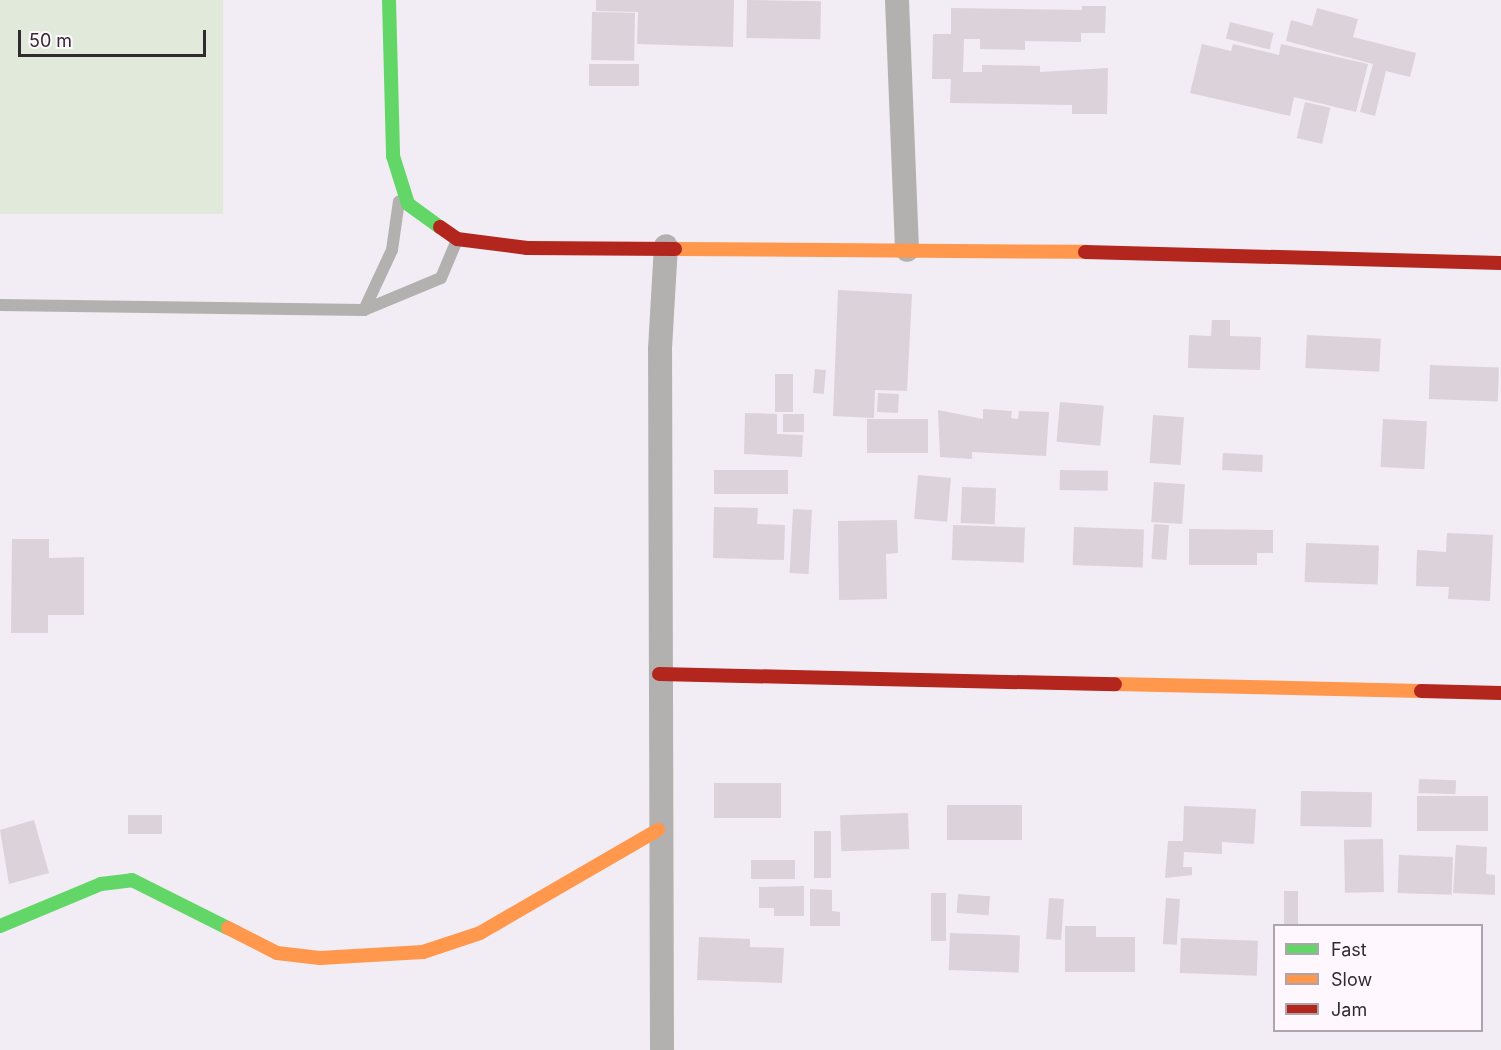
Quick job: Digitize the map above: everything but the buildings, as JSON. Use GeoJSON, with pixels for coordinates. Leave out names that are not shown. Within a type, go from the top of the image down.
{"type":"FeatureCollection","features":[{"type":"Feature","properties":{"kind":"street"},"geometry":{"type":"LineString","coordinates":[[389,0],[388,101],[393,156],[408,204],[458,239],[527,248],[666,246],[1501,263]]}},
{"type":"Feature","properties":{"kind":"street"},"geometry":{"type":"LineString","coordinates":[[897,0],[907,250]]}},
{"type":"Feature","properties":{"kind":"street"},"geometry":{"type":"LineString","coordinates":[[662,1050],[658,830],[666,246]]}},
{"type":"Feature","properties":{"kind":"street"},"geometry":{"type":"LineString","coordinates":[[659,674],[1501,693]]}},
{"type":"Feature","properties":{"kind":"street"},"geometry":{"type":"LineString","coordinates":[[0,926],[101,884],[132,880],[277,953],[320,958],[423,952],[480,933],[658,830]]}},
{"type":"Feature","properties":{"kind":"lane"},"geometry":{"type":"LineString","coordinates":[[364,310],[392,250],[402,185]]}},
{"type":"Feature","properties":{"kind":"lane"},"geometry":{"type":"LineString","coordinates":[[0,305],[364,310],[441,278],[458,239]]}},
{"type":"Feature","properties":{"kind":"green space"},"geometry":{"type":"Polygon","coordinates":[[[0,0],[223,0],[223,214],[0,214],[0,0]]]}},
{"type":"Feature","properties":{"kind":"traffic: fast"},"geometry":{"type":"LineString","coordinates":[[389,0],[393,156],[408,204],[440,227]]}},
{"type":"Feature","properties":{"kind":"traffic: fast"},"geometry":{"type":"LineString","coordinates":[[0,926],[101,884],[132,880],[228,928]]}},
{"type":"Feature","properties":{"kind":"traffic: slow"},"geometry":{"type":"LineString","coordinates":[[675,249],[1085,252]]}},
{"type":"Feature","properties":{"kind":"traffic: slow"},"geometry":{"type":"LineString","coordinates":[[1115,684],[1421,691]]}},
{"type":"Feature","properties":{"kind":"traffic: slow"},"geometry":{"type":"LineString","coordinates":[[228,928],[277,953],[320,958],[423,952],[480,933],[658,830]]}},
{"type":"Feature","properties":{"kind":"traffic: jam"},"geometry":{"type":"LineString","coordinates":[[440,227],[457,239],[527,248],[675,249]]}},
{"type":"Feature","properties":{"kind":"traffic: jam"},"geometry":{"type":"LineString","coordinates":[[1085,252],[1501,263]]}},
{"type":"Feature","properties":{"kind":"traffic: jam"},"geometry":{"type":"LineString","coordinates":[[659,674],[1115,684]]}},
{"type":"Feature","properties":{"kind":"traffic: jam"},"geometry":{"type":"LineString","coordinates":[[1421,691],[1501,693]]}}]}
